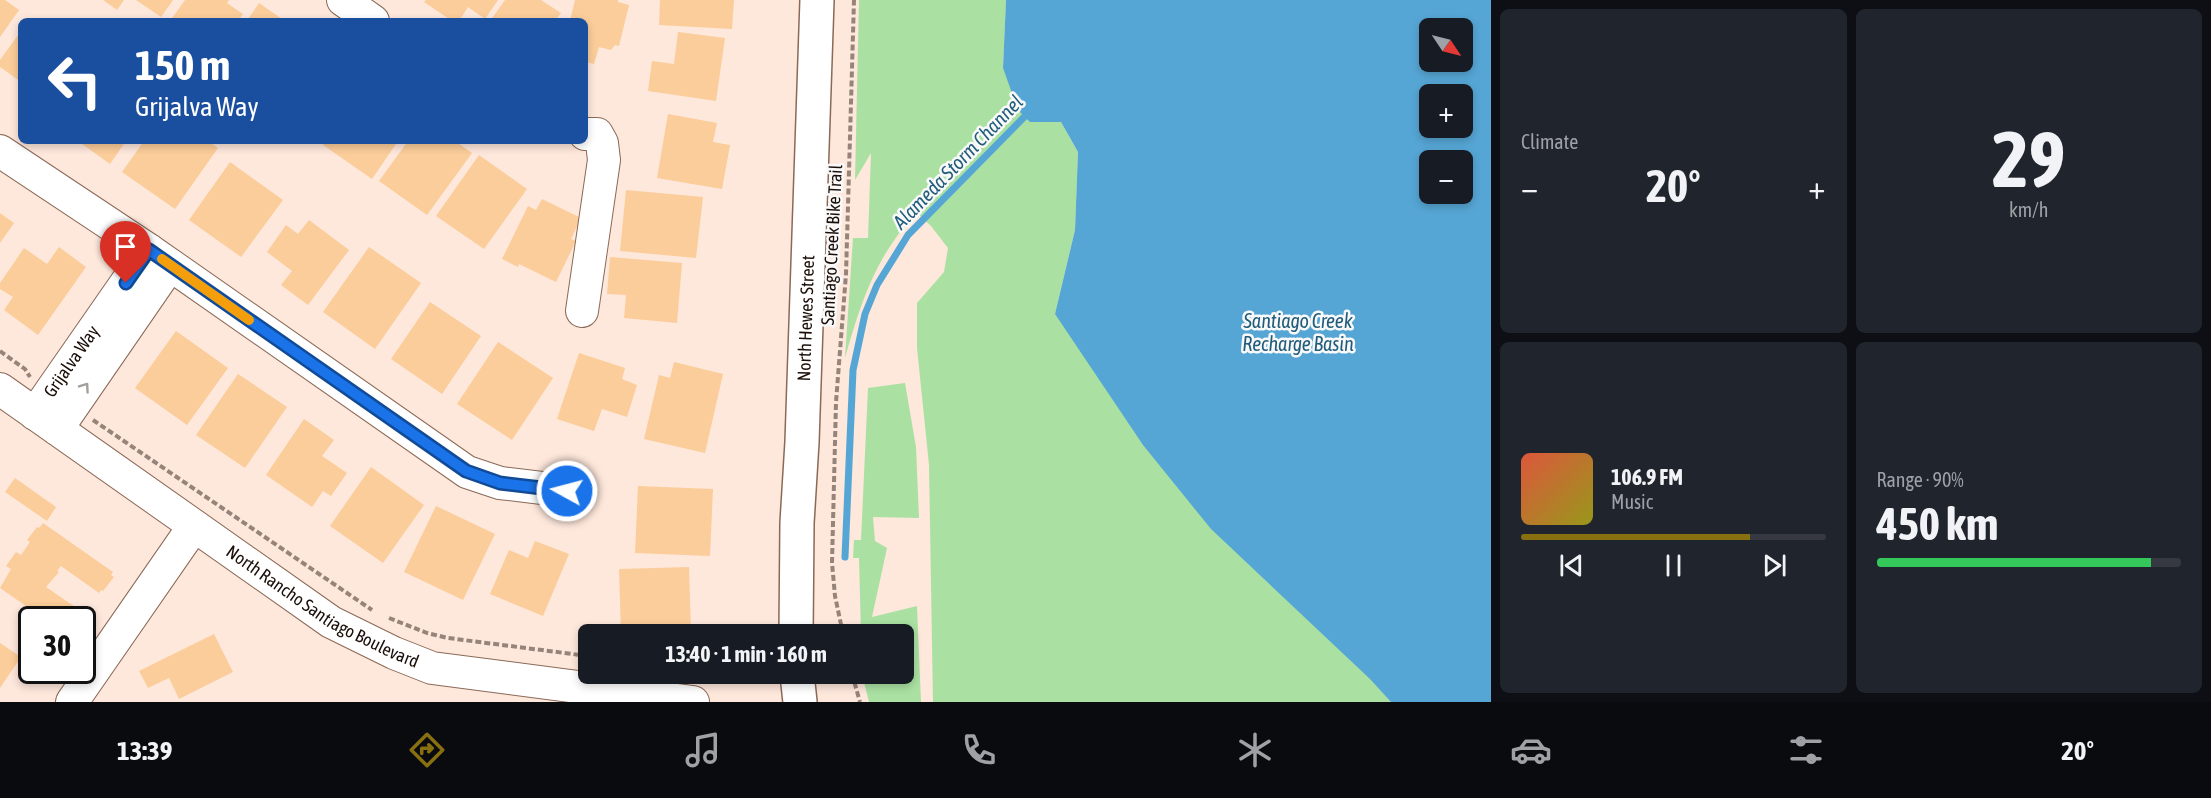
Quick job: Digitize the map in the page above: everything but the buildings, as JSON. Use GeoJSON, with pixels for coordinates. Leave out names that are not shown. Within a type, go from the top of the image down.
{"type":"FeatureCollection","features":[{"type":"Feature","properties":{"kind":"main road","name":"North Hewes Street"},"geometry":{"type":"LineString","coordinates":[[796,624],[797,523],[802,442],[817,0]]}},
{"type":"Feature","properties":{"kind":"main road"},"geometry":{"type":"LineString","coordinates":[[798,684],[800,702]]}},
{"type":"Feature","properties":{"kind":"street"},"geometry":{"type":"LineString","coordinates":[[343,0],[369,18]]}},
{"type":"Feature","properties":{"kind":"street"},"geometry":{"type":"LineString","coordinates":[[582,312],[604,160],[602,143],[591,134]]}},
{"type":"Feature","properties":{"kind":"street"},"geometry":{"type":"LineString","coordinates":[[0,151],[160,257],[466,471],[500,483],[567,491]]}},
{"type":"Feature","properties":{"kind":"street","name":"Grijalva Way"},"geometry":{"type":"LineString","coordinates":[[53,410],[160,257]]}},
{"type":"Feature","properties":{"kind":"street","name":"North Rancho Santiago Boulevard"},"geometry":{"type":"LineString","coordinates":[[0,389],[53,410],[194,526],[332,622],[394,653],[432,668],[514,690],[693,702]]}},
{"type":"Feature","properties":{"kind":"street"},"geometry":{"type":"LineString","coordinates":[[72,702],[194,526]]}},
{"type":"Feature","properties":{"kind":"path","name":"Santiago Creek Bike Trail"},"geometry":{"type":"LineString","coordinates":[[841,624],[832,563],[836,402],[846,274],[854,0]]}},
{"type":"Feature","properties":{"kind":"path"},"geometry":{"type":"LineString","coordinates":[[0,351],[25,369],[53,410],[100,423],[371,610],[406,626],[437,635],[578,655]]}},
{"type":"Feature","properties":{"kind":"path"},"geometry":{"type":"LineString","coordinates":[[855,684],[860,702]]}},
{"type":"Feature","properties":{"kind":"green space"},"geometry":{"type":"Polygon","coordinates":[[[859,0],[1006,0],[1003,68],[1030,122],[1061,122],[1078,152],[1075,230],[1055,314],[1391,702],[933,702],[929,465],[917,348],[917,303],[944,272],[948,248],[931,226],[917,213],[884,255],[870,283],[845,358],[853,238],[868,238],[871,153],[855,180],[859,0]]]}},
{"type":"Feature","properties":{"kind":"green space"},"geometry":{"type":"Polygon","coordinates":[[[905,383],[916,447],[919,518],[873,517],[875,541],[887,548],[872,617],[917,606],[921,702],[869,702],[864,684],[914,684],[914,624],[861,624],[859,558],[853,558],[854,540],[861,540],[868,388],[905,383]]]}},
{"type":"Feature","properties":{"kind":"water","name":"Santiago Creek Recharge Basin"},"geometry":{"type":"Polygon","coordinates":[[[1006,0],[1491,0],[1491,702],[1391,702],[1370,679],[1211,529],[1143,445],[1055,314],[1075,230],[1078,152],[1061,122],[1030,122],[1018,110],[1003,68],[1006,0]]]}},
{"type":"Feature","properties":{"kind":"waterway","name":"Alameda Storm Channel"},"geometry":{"type":"LineString","coordinates":[[845,557],[853,370],[865,314],[877,285],[908,235],[1031,110]]}},
{"type":"Feature","properties":{"kind":"slow traffic"},"geometry":{"type":"LineString","coordinates":[[162,259],[249,320]]}},
{"type":"Feature","properties":{"kind":"route"},"geometry":{"type":"LineString","coordinates":[[126,283],[149,250],[466,471],[500,483],[567,491]]}}]}
